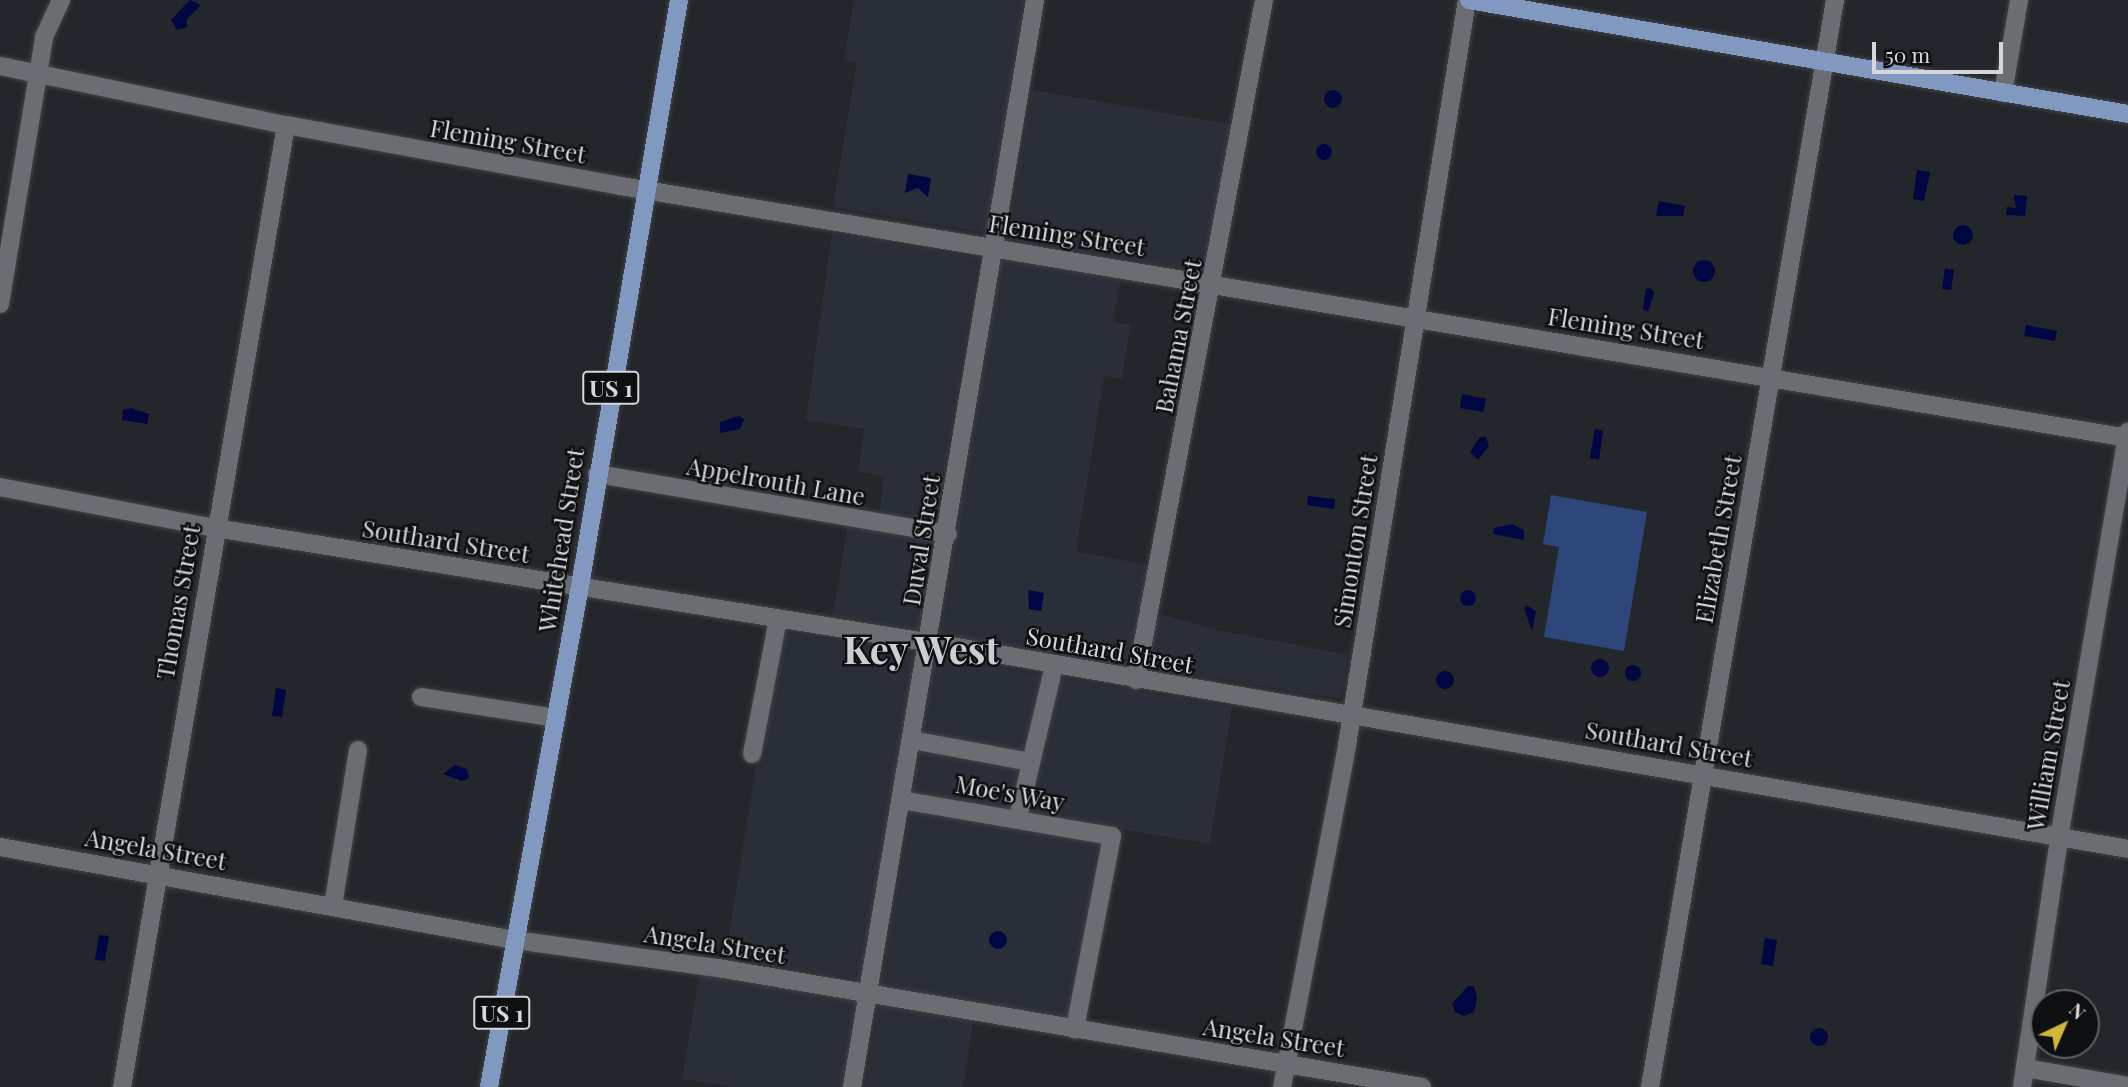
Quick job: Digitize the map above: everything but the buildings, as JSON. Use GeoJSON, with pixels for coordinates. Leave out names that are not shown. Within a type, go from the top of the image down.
{"type":"FeatureCollection","features":[{"type":"Feature","properties":{"kind":"main road","name":"Whitehead Street"},"geometry":{"type":"LineString","coordinates":[[489,1087],[580,586],[679,0]]}},
{"type":"Feature","properties":{"kind":"main road"},"geometry":{"type":"LineString","coordinates":[[1468,0],[2128,114]]}},
{"type":"Feature","properties":{"kind":"street"},"geometry":{"type":"LineString","coordinates":[[0,304],[44,37],[61,0]]}},
{"type":"Feature","properties":{"kind":"street","name":"Duval Street"},"geometry":{"type":"LineString","coordinates":[[852,1087],[948,534],[1035,0]]}},
{"type":"Feature","properties":{"kind":"street","name":"Bahama Street"},"geometry":{"type":"LineString","coordinates":[[1136,680],[1213,284],[1264,0]]}},
{"type":"Feature","properties":{"kind":"street","name":"Simonton Street"},"geometry":{"type":"LineString","coordinates":[[1282,1087],[1352,716],[1468,0]]}},
{"type":"Feature","properties":{"kind":"street","name":"Elizabeth Street"},"geometry":{"type":"LineString","coordinates":[[1650,1087],[1835,0]]}},
{"type":"Feature","properties":{"kind":"street"},"geometry":{"type":"LineString","coordinates":[[2003,93],[2019,0]]}},
{"type":"Feature","properties":{"kind":"street","name":"Fleming Street"},"geometry":{"type":"LineString","coordinates":[[0,66],[40,72],[286,125],[645,190],[2128,436]]}},
{"type":"Feature","properties":{"kind":"street","name":"Thomas Street"},"geometry":{"type":"LineString","coordinates":[[122,1087],[215,528],[286,125]]}},
{"type":"Feature","properties":{"kind":"street","name":"William Street"},"geometry":{"type":"LineString","coordinates":[[2022,1087],[2059,838],[2128,436]]}},
{"type":"Feature","properties":{"kind":"street","name":"Appelrouth Lane"},"geometry":{"type":"LineString","coordinates":[[597,474],[948,534]]}},
{"type":"Feature","properties":{"kind":"street","name":"Southard Street"},"geometry":{"type":"LineString","coordinates":[[0,487],[215,528],[1703,773],[2128,849]]}},
{"type":"Feature","properties":{"kind":"street"},"geometry":{"type":"LineString","coordinates":[[752,754],[778,619]]}},
{"type":"Feature","properties":{"kind":"street"},"geometry":{"type":"LineString","coordinates":[[1018,818],[1054,666]]}},
{"type":"Feature","properties":{"kind":"street"},"geometry":{"type":"LineString","coordinates":[[421,697],[556,718]]}},
{"type":"Feature","properties":{"kind":"street"},"geometry":{"type":"LineString","coordinates":[[912,740],[1031,762]]}},
{"type":"Feature","properties":{"kind":"street"},"geometry":{"type":"LineString","coordinates":[[333,906],[358,750]]}},
{"type":"Feature","properties":{"kind":"street","name":"Moe's Way"},"geometry":{"type":"LineString","coordinates":[[901,800],[1112,835],[1075,1029]]}},
{"type":"Feature","properties":{"kind":"street","name":"Angela Street"},"geometry":{"type":"LineString","coordinates":[[0,847],[515,940],[718,968],[869,996],[1422,1087]]}},
{"type":"Feature","properties":{"kind":"street"},"geometry":{"type":"LineString","coordinates":[[2025,1068],[2128,1086]]}},
{"type":"Feature","properties":{"kind":"shaded area"},"geometry":{"type":"Polygon","coordinates":[[[190,0],[201,5],[187,19],[187,27],[177,30],[171,20],[190,0]]]}},
{"type":"Feature","properties":{"kind":"shaded area"},"geometry":{"type":"Polygon","coordinates":[[[854,0],[1025,0],[987,233],[833,207],[857,63],[844,61],[854,0]]]}},
{"type":"Feature","properties":{"kind":"shaded area"},"geometry":{"type":"Polygon","coordinates":[[[1032,90],[1236,125],[1212,273],[1007,239],[1032,90]]]}},
{"type":"Feature","properties":{"kind":"shaded area"},"geometry":{"type":"Polygon","coordinates":[[[1329,90],[1337,90],[1342,99],[1340,106],[1329,108],[1324,103],[1324,95],[1329,90]]]}},
{"type":"Feature","properties":{"kind":"shaded area"},"geometry":{"type":"Polygon","coordinates":[[[1324,144],[1332,152],[1324,160],[1316,152],[1324,144]]]}},
{"type":"Feature","properties":{"kind":"shaded area"},"geometry":{"type":"Polygon","coordinates":[[[1917,170],[1930,172],[1924,201],[1913,199],[1917,170]]]}},
{"type":"Feature","properties":{"kind":"shaded area"},"geometry":{"type":"Polygon","coordinates":[[[908,174],[931,178],[928,197],[918,188],[905,193],[908,174]]]}},
{"type":"Feature","properties":{"kind":"shaded area"},"geometry":{"type":"Polygon","coordinates":[[[2014,195],[2027,196],[2025,216],[2006,215],[2007,207],[2016,208],[2014,195]]]}},
{"type":"Feature","properties":{"kind":"shaded area"},"geometry":{"type":"Polygon","coordinates":[[[1659,201],[1685,206],[1683,216],[1656,216],[1659,201]]]}},
{"type":"Feature","properties":{"kind":"shaded area"},"geometry":{"type":"Polygon","coordinates":[[[1963,225],[1970,228],[1973,235],[1970,242],[1963,245],[1956,242],[1953,235],[1956,228],[1963,225]]]}},
{"type":"Feature","properties":{"kind":"shaded area"},"geometry":{"type":"Polygon","coordinates":[[[832,233],[979,258],[935,527],[879,514],[884,477],[858,471],[864,429],[806,420],[832,233]]]}},
{"type":"Feature","properties":{"kind":"shaded area"},"geometry":{"type":"Polygon","coordinates":[[[1001,258],[1121,278],[1113,321],[1131,325],[1122,379],[1104,376],[1076,552],[1150,565],[1133,668],[940,635],[1001,258]]]}},
{"type":"Feature","properties":{"kind":"shaded area"},"geometry":{"type":"Polygon","coordinates":[[[1704,260],[1712,263],[1715,271],[1712,279],[1704,282],[1696,279],[1693,271],[1696,263],[1704,260]]]}},
{"type":"Feature","properties":{"kind":"shaded area"},"geometry":{"type":"Polygon","coordinates":[[[1945,268],[1954,270],[1951,290],[1942,289],[1945,268]]]}},
{"type":"Feature","properties":{"kind":"shaded area"},"geometry":{"type":"Polygon","coordinates":[[[1651,288],[1654,293],[1648,312],[1643,309],[1646,289],[1651,288]]]}},
{"type":"Feature","properties":{"kind":"shaded area"},"geometry":{"type":"Polygon","coordinates":[[[2026,325],[2057,331],[2055,341],[2024,336],[2026,325]]]}},
{"type":"Feature","properties":{"kind":"shaded area"},"geometry":{"type":"Polygon","coordinates":[[[1462,394],[1486,399],[1483,412],[1460,408],[1462,394]]]}},
{"type":"Feature","properties":{"kind":"shaded area"},"geometry":{"type":"Polygon","coordinates":[[[131,408],[149,414],[147,424],[122,420],[123,410],[131,408]]]}},
{"type":"Feature","properties":{"kind":"shaded area"},"geometry":{"type":"Polygon","coordinates":[[[739,416],[744,419],[740,429],[720,433],[720,422],[739,416]]]}},
{"type":"Feature","properties":{"kind":"shaded area"},"geometry":{"type":"Polygon","coordinates":[[[1595,429],[1603,431],[1599,460],[1590,458],[1595,429]]]}},
{"type":"Feature","properties":{"kind":"shaded area"},"geometry":{"type":"Polygon","coordinates":[[[1480,437],[1486,437],[1489,446],[1478,460],[1470,452],[1480,437]]]}},
{"type":"Feature","properties":{"kind":"shaded area"},"geometry":{"type":"Polygon","coordinates":[[[1551,495],[1647,512],[1624,651],[1544,637],[1559,547],[1543,544],[1551,495]]]}},
{"type":"Feature","properties":{"kind":"shaded area"},"geometry":{"type":"Polygon","coordinates":[[[1308,496],[1335,499],[1334,509],[1307,505],[1308,496]]]}},
{"type":"Feature","properties":{"kind":"shaded area"},"geometry":{"type":"Polygon","coordinates":[[[848,524],[934,538],[919,630],[833,616],[848,524]]]}},
{"type":"Feature","properties":{"kind":"shaded area"},"geometry":{"type":"Polygon","coordinates":[[[1512,524],[1524,530],[1524,540],[1493,534],[1494,528],[1512,524]]]}},
{"type":"Feature","properties":{"kind":"shaded area"},"geometry":{"type":"Polygon","coordinates":[[[1028,590],[1044,593],[1041,611],[1029,609],[1028,590]]]}},
{"type":"Feature","properties":{"kind":"shaded area"},"geometry":{"type":"Polygon","coordinates":[[[1468,590],[1474,592],[1474,604],[1468,606],[1462,604],[1460,598],[1462,592],[1468,590]]]}},
{"type":"Feature","properties":{"kind":"shaded area"},"geometry":{"type":"Polygon","coordinates":[[[1528,606],[1536,611],[1532,631],[1524,608],[1528,606]]]}},
{"type":"Feature","properties":{"kind":"shaded area"},"geometry":{"type":"Polygon","coordinates":[[[1156,613],[1218,630],[1348,655],[1341,699],[1148,667],[1156,613]]]}},
{"type":"Feature","properties":{"kind":"shaded area"},"geometry":{"type":"Polygon","coordinates":[[[778,631],[916,654],[862,980],[725,957],[778,631]]]}},
{"type":"Feature","properties":{"kind":"shaded area"},"geometry":{"type":"Polygon","coordinates":[[[935,657],[1232,707],[1210,844],[1107,827],[1073,1019],[881,987],[935,657]]]}},
{"type":"Feature","properties":{"kind":"shaded area"},"geometry":{"type":"Polygon","coordinates":[[[1600,659],[1606,662],[1609,668],[1606,674],[1600,677],[1594,674],[1591,668],[1594,662],[1600,659]]]}},
{"type":"Feature","properties":{"kind":"shaded area"},"geometry":{"type":"Polygon","coordinates":[[[1630,665],[1636,665],[1641,673],[1639,679],[1630,681],[1625,676],[1625,670],[1630,665]]]}},
{"type":"Feature","properties":{"kind":"shaded area"},"geometry":{"type":"Polygon","coordinates":[[[1441,671],[1449,671],[1454,680],[1452,687],[1441,689],[1436,684],[1436,676],[1441,671]]]}},
{"type":"Feature","properties":{"kind":"shaded area"},"geometry":{"type":"Polygon","coordinates":[[[276,688],[286,690],[282,717],[272,716],[276,688]]]}},
{"type":"Feature","properties":{"kind":"shaded area"},"geometry":{"type":"Polygon","coordinates":[[[455,765],[467,769],[469,778],[462,781],[443,774],[455,765]]]}},
{"type":"Feature","properties":{"kind":"shaded area"},"geometry":{"type":"Polygon","coordinates":[[[998,931],[1004,934],[1007,940],[1004,946],[998,949],[992,946],[989,940],[992,934],[998,931]]]}},
{"type":"Feature","properties":{"kind":"shaded area"},"geometry":{"type":"Polygon","coordinates":[[[99,935],[109,936],[105,961],[95,960],[99,935]]]}},
{"type":"Feature","properties":{"kind":"shaded area"},"geometry":{"type":"Polygon","coordinates":[[[1765,938],[1777,940],[1773,966],[1761,964],[1765,938]]]}},
{"type":"Feature","properties":{"kind":"shaded area"},"geometry":{"type":"Polygon","coordinates":[[[699,974],[858,1001],[844,1087],[732,1087],[682,1079],[699,974]]]}},
{"type":"Feature","properties":{"kind":"shaded area"},"geometry":{"type":"Polygon","coordinates":[[[1468,986],[1474,986],[1477,998],[1474,1012],[1464,1016],[1455,1012],[1452,1004],[1468,986]]]}},
{"type":"Feature","properties":{"kind":"shaded area"},"geometry":{"type":"Polygon","coordinates":[[[879,1001],[974,1018],[963,1087],[865,1087],[879,1001]]]}},
{"type":"Feature","properties":{"kind":"shaded area"},"geometry":{"type":"Polygon","coordinates":[[[1819,1028],[1825,1031],[1828,1037],[1825,1043],[1819,1046],[1813,1043],[1810,1037],[1813,1031],[1819,1028]]]}},
{"type":"Feature","properties":{"kind":"district","name":"Key West"},"geometry":{"type":"Point","coordinates":[921,649]}}]}
